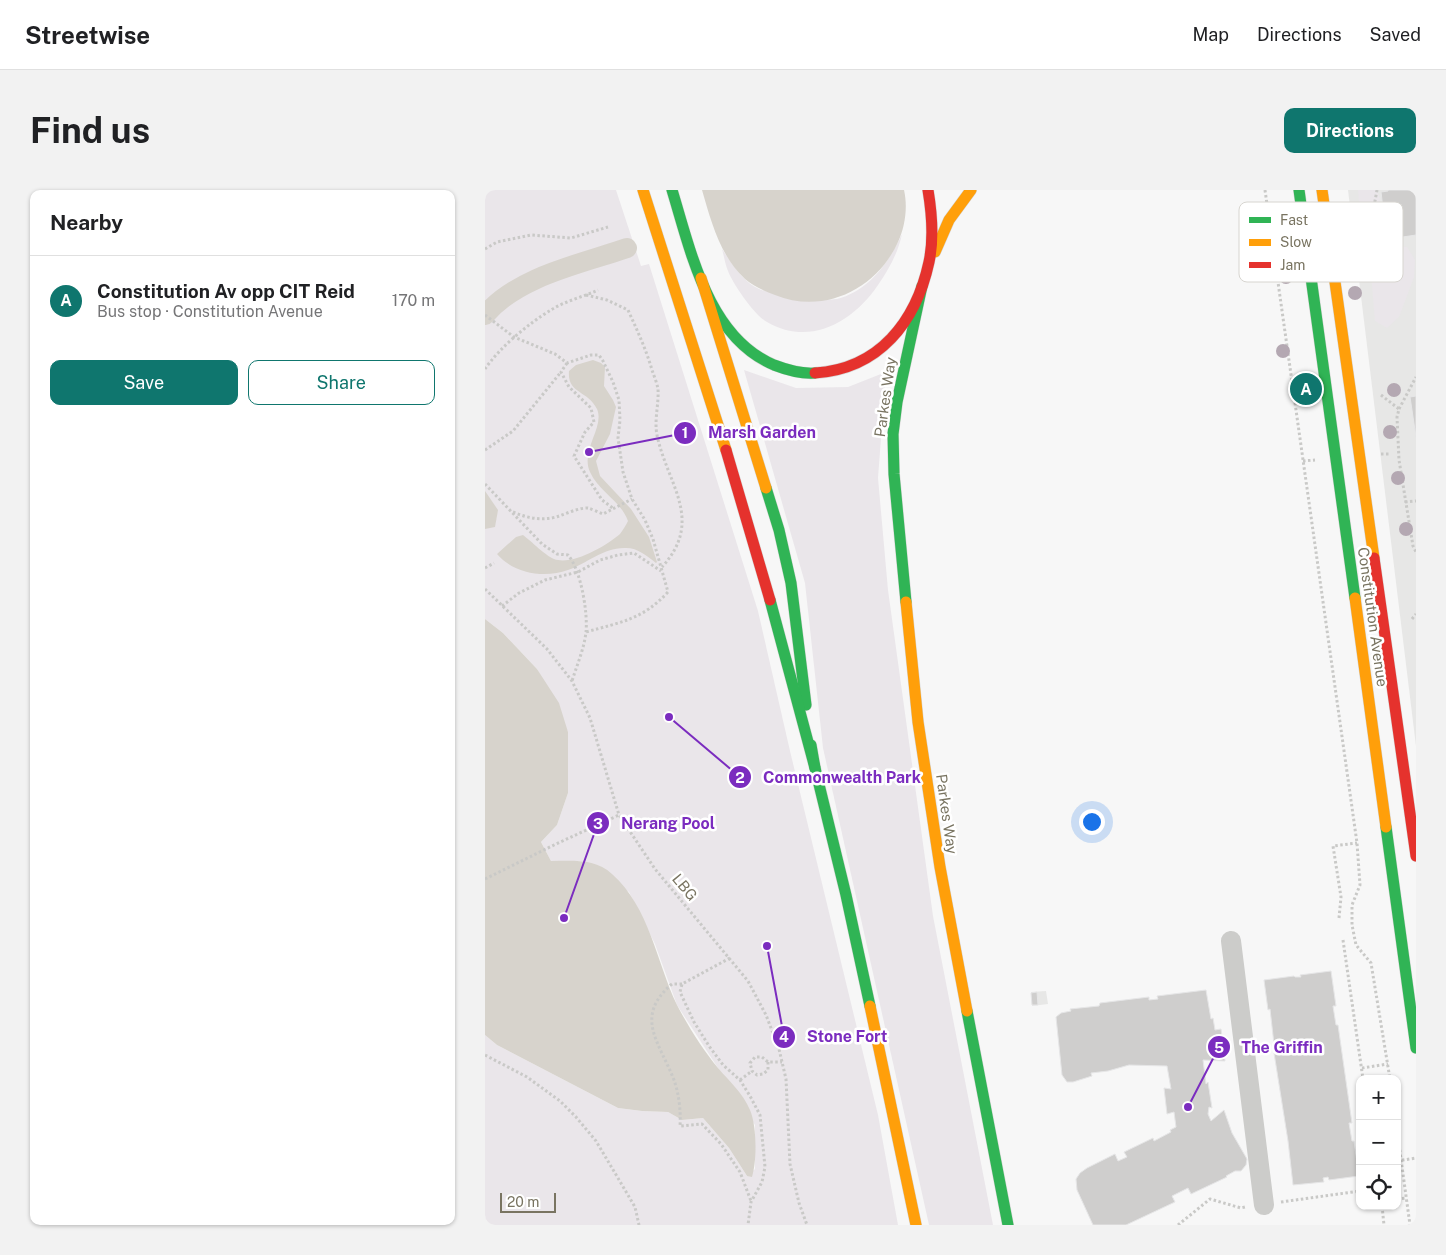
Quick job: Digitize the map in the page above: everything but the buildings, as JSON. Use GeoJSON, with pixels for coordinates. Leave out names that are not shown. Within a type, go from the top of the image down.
{"type":"FeatureCollection","features":[{"type":"Feature","properties":{"kind":"main road"},"geometry":{"type":"LineString","coordinates":[[643,190],[722,437],[761,568],[815,768],[846,895],[916,1225]]}},
{"type":"Feature","properties":{"kind":"main road"},"geometry":{"type":"LineString","coordinates":[[672,190],[768,491],[785,555],[791,583],[815,768]]}},
{"type":"Feature","properties":{"kind":"main road"},"geometry":{"type":"LineString","coordinates":[[923,283],[929,262],[931,235],[928,190]]}},
{"type":"Feature","properties":{"kind":"main road"},"geometry":{"type":"LineString","coordinates":[[701,278],[719,315],[730,331],[760,358],[789,370],[816,374],[830,373],[854,367],[880,350],[902,326],[911,312],[945,227],[971,190]]}},
{"type":"Feature","properties":{"kind":"main road","name":"Constitution Avenue"},"geometry":{"type":"LineString","coordinates":[[1312,282],[1416,1048]]}},
{"type":"Feature","properties":{"kind":"main road","name":"Constitution Avenue"},"geometry":{"type":"LineString","coordinates":[[1336,282],[1416,856]]}},
{"type":"Feature","properties":{"kind":"main road","name":"Parkes Way"},"geometry":{"type":"LineString","coordinates":[[923,283],[897,402],[893,434],[894,474],[919,722],[940,866],[1008,1225]]}},
{"type":"Feature","properties":{"kind":"street"},"geometry":{"type":"LineString","coordinates":[[1231,941],[1264,1205]]}},
{"type":"Feature","properties":{"kind":"path"},"geometry":{"type":"LineString","coordinates":[[485,249],[497,242],[531,235],[571,238],[608,227]]}},
{"type":"Feature","properties":{"kind":"path"},"geometry":{"type":"LineString","coordinates":[[1278,282],[1357,843],[1360,886],[1352,905],[1352,925],[1356,945],[1371,963],[1389,1075]]}},
{"type":"Feature","properties":{"kind":"path"},"geometry":{"type":"LineString","coordinates":[[485,369],[497,354],[515,337],[551,309],[598,290]]}},
{"type":"Feature","properties":{"kind":"path"},"geometry":{"type":"LineString","coordinates":[[586,295],[607,300],[628,310],[646,349],[658,388],[656,431],[659,448],[681,502],[683,528],[671,557],[662,570]]}},
{"type":"Feature","properties":{"kind":"path"},"geometry":{"type":"LineString","coordinates":[[485,315],[515,337],[555,354],[567,363]]}},
{"type":"Feature","properties":{"kind":"path"},"geometry":{"type":"LineString","coordinates":[[485,450],[513,431],[567,363],[588,356],[599,355],[619,400],[620,420],[618,438],[623,472],[632,498],[645,520],[668,592],[657,604],[627,622],[586,632]]}},
{"type":"Feature","properties":{"kind":"path"},"geometry":{"type":"LineString","coordinates":[[561,372],[569,387],[591,408],[595,422],[585,432],[575,456],[602,500],[614,510]]}},
{"type":"Feature","properties":{"kind":"path"},"geometry":{"type":"LineString","coordinates":[[1416,377],[1399,409],[1397,417],[1399,460],[1413,546],[1416,552]]}},
{"type":"Feature","properties":{"kind":"path"},"geometry":{"type":"LineString","coordinates":[[1381,395],[1399,409]]}},
{"type":"Feature","properties":{"kind":"path"},"geometry":{"type":"LineString","coordinates":[[485,484],[542,544],[557,554],[568,555],[573,560],[584,599],[586,632],[582,654],[572,680]]}},
{"type":"Feature","properties":{"kind":"path"},"geometry":{"type":"LineString","coordinates":[[510,511],[524,517],[540,519],[588,508],[603,514],[614,510],[632,498]]}},
{"type":"Feature","properties":{"kind":"path"},"geometry":{"type":"LineString","coordinates":[[1405,502],[1416,501]]}},
{"type":"Feature","properties":{"kind":"path"},"geometry":{"type":"LineString","coordinates":[[502,606],[519,593],[545,580],[610,557],[633,553],[662,570]]}},
{"type":"Feature","properties":{"kind":"path"},"geometry":{"type":"LineString","coordinates":[[485,568],[494,563]]}},
{"type":"Feature","properties":{"kind":"path","name":"LBG"},"geometry":{"type":"LineString","coordinates":[[485,589],[547,649],[572,680],[590,718],[619,815],[655,869],[748,981],[766,1015],[786,1079],[791,1164],[799,1203],[807,1225]]}},
{"type":"Feature","properties":{"kind":"path"},"geometry":{"type":"LineString","coordinates":[[1412,619],[1416,614]]}},
{"type":"Feature","properties":{"kind":"path"},"geometry":{"type":"LineString","coordinates":[[485,879],[619,815]]}},
{"type":"Feature","properties":{"kind":"path"},"geometry":{"type":"LineString","coordinates":[[1339,918],[1341,898],[1333,846],[1357,843]]}},
{"type":"Feature","properties":{"kind":"path"},"geometry":{"type":"LineString","coordinates":[[1343,940],[1363,1075]]}},
{"type":"Feature","properties":{"kind":"path"},"geometry":{"type":"LineString","coordinates":[[730,958],[682,984],[673,984],[663,991],[652,1015],[651,1025],[654,1037],[674,1081],[680,1126],[702,1124],[721,1144],[740,1172],[751,1202]]}},
{"type":"Feature","properties":{"kind":"path"},"geometry":{"type":"LineString","coordinates":[[682,984],[680,992],[694,1022],[723,1065],[740,1080],[760,1115],[765,1167],[762,1182],[751,1202],[748,1225]]}},
{"type":"Feature","properties":{"kind":"path"},"geometry":{"type":"LineString","coordinates":[[485,1055],[527,1077],[560,1101],[576,1117],[596,1141],[635,1207],[639,1225]]}},
{"type":"Feature","properties":{"kind":"path"},"geometry":{"type":"LineString","coordinates":[[768,1062],[768,1070],[763,1074],[757,1075],[752,1071],[751,1063],[755,1057],[762,1057],[768,1062],[782,1062]]}},
{"type":"Feature","properties":{"kind":"path"},"geometry":{"type":"LineString","coordinates":[[1362,1068],[1388,1064]]}},
{"type":"Feature","properties":{"kind":"path"},"geometry":{"type":"LineString","coordinates":[[740,1080],[752,1071]]}},
{"type":"Feature","properties":{"kind":"path"},"geometry":{"type":"LineString","coordinates":[[1401,1160],[1416,1158]]}},
{"type":"Feature","properties":{"kind":"path"},"geometry":{"type":"LineString","coordinates":[[1400,1165],[1410,1225]]}},
{"type":"Feature","properties":{"kind":"path"},"geometry":{"type":"LineString","coordinates":[[1178,1225],[1210,1199],[1241,1208],[1356,1192]]}},
{"type":"Feature","properties":{"kind":"path"},"geometry":{"type":"LineString","coordinates":[[1401,1199],[1407,1198]]}},
{"type":"Feature","properties":{"kind":"path"},"geometry":{"type":"LineString","coordinates":[[1382,1210],[1384,1225]]}},
{"type":"Feature","properties":{"kind":"shaded area"},"geometry":{"type":"Polygon","coordinates":[[[485,190],[616,190],[641,266],[649,264],[758,611],[878,1115],[898,1225],[485,1225],[485,1035],[497,1045],[618,1108],[668,1112],[682,1120],[703,1118],[729,1148],[747,1176],[755,1169],[755,1125],[677,1005],[655,944],[629,892],[582,861],[551,861],[541,842],[557,825],[568,793],[568,732],[537,669],[503,633],[485,619],[485,190]]]}},
{"type":"Feature","properties":{"kind":"shaded area"},"geometry":{"type":"Polygon","coordinates":[[[702,190],[904,190],[906,203],[905,217],[898,242],[889,259],[863,285],[847,294],[830,299],[812,302],[793,300],[759,288],[745,279],[736,270],[717,238],[702,190]]]}},
{"type":"Feature","properties":{"kind":"shaded area"},"geometry":{"type":"Polygon","coordinates":[[[1348,190],[1416,190],[1416,746],[1359,282],[1403,282],[1403,202],[1349,202],[1348,190]]]}},
{"type":"Feature","properties":{"kind":"shaded area"},"geometry":{"type":"Polygon","coordinates":[[[1358,190],[1377,190],[1380,199],[1379,202],[1359,201],[1358,190]]]}},
{"type":"Feature","properties":{"kind":"shaded area"},"geometry":{"type":"Polygon","coordinates":[[[902,234],[896,254],[868,298],[843,320],[829,327],[814,331],[799,332],[783,329],[762,319],[745,299],[731,277],[722,249],[740,274],[751,285],[773,293],[837,299],[859,289],[877,274],[891,255],[902,234]]]}},
{"type":"Feature","properties":{"kind":"shaded area"},"geometry":{"type":"Polygon","coordinates":[[[1403,247],[1407,247],[1415,260],[1414,277],[1399,317],[1387,328],[1375,321],[1372,282],[1403,282],[1403,247]]]}},
{"type":"Feature","properties":{"kind":"shaded area"},"geometry":{"type":"Polygon","coordinates":[[[593,360],[605,367],[604,386],[616,407],[610,434],[596,461],[600,476],[631,509],[649,537],[657,562],[634,549],[618,548],[559,573],[539,574],[520,570],[511,566],[497,554],[516,537],[523,535],[554,559],[570,560],[589,554],[606,544],[620,534],[628,521],[625,514],[590,472],[588,455],[599,416],[593,403],[571,384],[569,378],[569,371],[576,365],[593,360]]]}},
{"type":"Feature","properties":{"kind":"shaded area"},"geometry":{"type":"Polygon","coordinates":[[[744,370],[796,388],[848,387],[886,372],[878,478],[888,590],[933,916],[993,1225],[929,1225],[823,748],[805,583],[744,370]]]}},
{"type":"Feature","properties":{"kind":"shaded area"},"geometry":{"type":"Polygon","coordinates":[[[485,491],[498,510],[495,527],[485,529],[485,491]]]}},
{"type":"Feature","properties":{"kind":"shaded area"},"geometry":{"type":"Polygon","coordinates":[[[485,619],[503,633],[537,669],[559,703],[568,732],[568,793],[557,825],[541,842],[551,861],[583,861],[605,869],[625,888],[635,903],[644,919],[681,1013],[707,1054],[740,1093],[750,1110],[754,1125],[755,1144],[755,1162],[752,1177],[747,1176],[729,1148],[703,1118],[682,1120],[668,1112],[618,1108],[497,1045],[485,1035],[485,619]]]}},
{"type":"Feature","properties":{"kind":"shaded area"},"geometry":{"type":"Polygon","coordinates":[[[1046,991],[1048,1004],[1032,1006],[1031,992],[1046,991]]]}},
{"type":"Feature","properties":{"kind":"waterway"},"geometry":{"type":"LineString","coordinates":[[485,315],[515,290],[532,281],[627,248]]}},
{"type":"Feature","properties":{"kind":"traffic: fast"},"geometry":{"type":"LineString","coordinates":[[672,190],[695,265],[705,290],[718,314],[733,335],[751,352],[774,365],[794,371],[815,373]]}},
{"type":"Feature","properties":{"kind":"traffic: fast"},"geometry":{"type":"LineString","coordinates":[[1299,190],[1301,202]]}},
{"type":"Feature","properties":{"kind":"traffic: fast"},"geometry":{"type":"LineString","coordinates":[[1312,282],[1355,598]]}},
{"type":"Feature","properties":{"kind":"traffic: fast"},"geometry":{"type":"LineString","coordinates":[[906,602],[894,474],[893,434],[897,402],[922,286]]}},
{"type":"Feature","properties":{"kind":"traffic: fast"},"geometry":{"type":"LineString","coordinates":[[766,488],[779,530],[791,583],[806,705]]}},
{"type":"Feature","properties":{"kind":"traffic: fast"},"geometry":{"type":"LineString","coordinates":[[770,600],[815,768]]}},
{"type":"Feature","properties":{"kind":"traffic: fast"},"geometry":{"type":"LineString","coordinates":[[811,745],[870,1006]]}},
{"type":"Feature","properties":{"kind":"traffic: fast"},"geometry":{"type":"LineString","coordinates":[[1386,827],[1416,1048]]}},
{"type":"Feature","properties":{"kind":"traffic: fast"},"geometry":{"type":"LineString","coordinates":[[967,1011],[1008,1225]]}},
{"type":"Feature","properties":{"kind":"traffic: slow"},"geometry":{"type":"LineString","coordinates":[[643,190],[726,450]]}},
{"type":"Feature","properties":{"kind":"traffic: slow"},"geometry":{"type":"LineString","coordinates":[[935,252],[949,220],[971,190]]}},
{"type":"Feature","properties":{"kind":"traffic: slow"},"geometry":{"type":"LineString","coordinates":[[1322,190],[1324,202]]}},
{"type":"Feature","properties":{"kind":"traffic: slow"},"geometry":{"type":"LineString","coordinates":[[701,278],[766,488]]}},
{"type":"Feature","properties":{"kind":"traffic: slow"},"geometry":{"type":"LineString","coordinates":[[1335,282],[1374,558]]}},
{"type":"Feature","properties":{"kind":"traffic: slow"},"geometry":{"type":"LineString","coordinates":[[1355,598],[1386,827]]}},
{"type":"Feature","properties":{"kind":"traffic: slow"},"geometry":{"type":"LineString","coordinates":[[906,602],[918,722],[940,867],[967,1011]]}},
{"type":"Feature","properties":{"kind":"traffic: slow"},"geometry":{"type":"LineString","coordinates":[[870,1006],[916,1225]]}},
{"type":"Feature","properties":{"kind":"traffic: jam"},"geometry":{"type":"LineString","coordinates":[[815,373],[838,370],[876,352],[904,322],[915,304],[929,262],[932,226],[928,190]]}},
{"type":"Feature","properties":{"kind":"traffic: jam"},"geometry":{"type":"LineString","coordinates":[[726,450],[770,600]]}},
{"type":"Feature","properties":{"kind":"traffic: jam"},"geometry":{"type":"LineString","coordinates":[[1374,558],[1416,856]]}},
{"type":"Feature","properties":{"kind":"place","name":"Constitution Av opp CIT Reid"},"geometry":{"type":"Point","coordinates":[1306,389]}},
{"type":"Feature","properties":{"kind":"place","name":"Marsh Garden"},"geometry":{"type":"Point","coordinates":[589,452]}},
{"type":"Feature","properties":{"kind":"place","name":"Commonwealth Park"},"geometry":{"type":"Point","coordinates":[669,717]}},
{"type":"Feature","properties":{"kind":"place","name":"Nerang Pool"},"geometry":{"type":"Point","coordinates":[564,918]}},
{"type":"Feature","properties":{"kind":"place","name":"Stone Fort"},"geometry":{"type":"Point","coordinates":[767,946]}},
{"type":"Feature","properties":{"kind":"place","name":"The Griffin"},"geometry":{"type":"Point","coordinates":[1188,1107]}}]}
